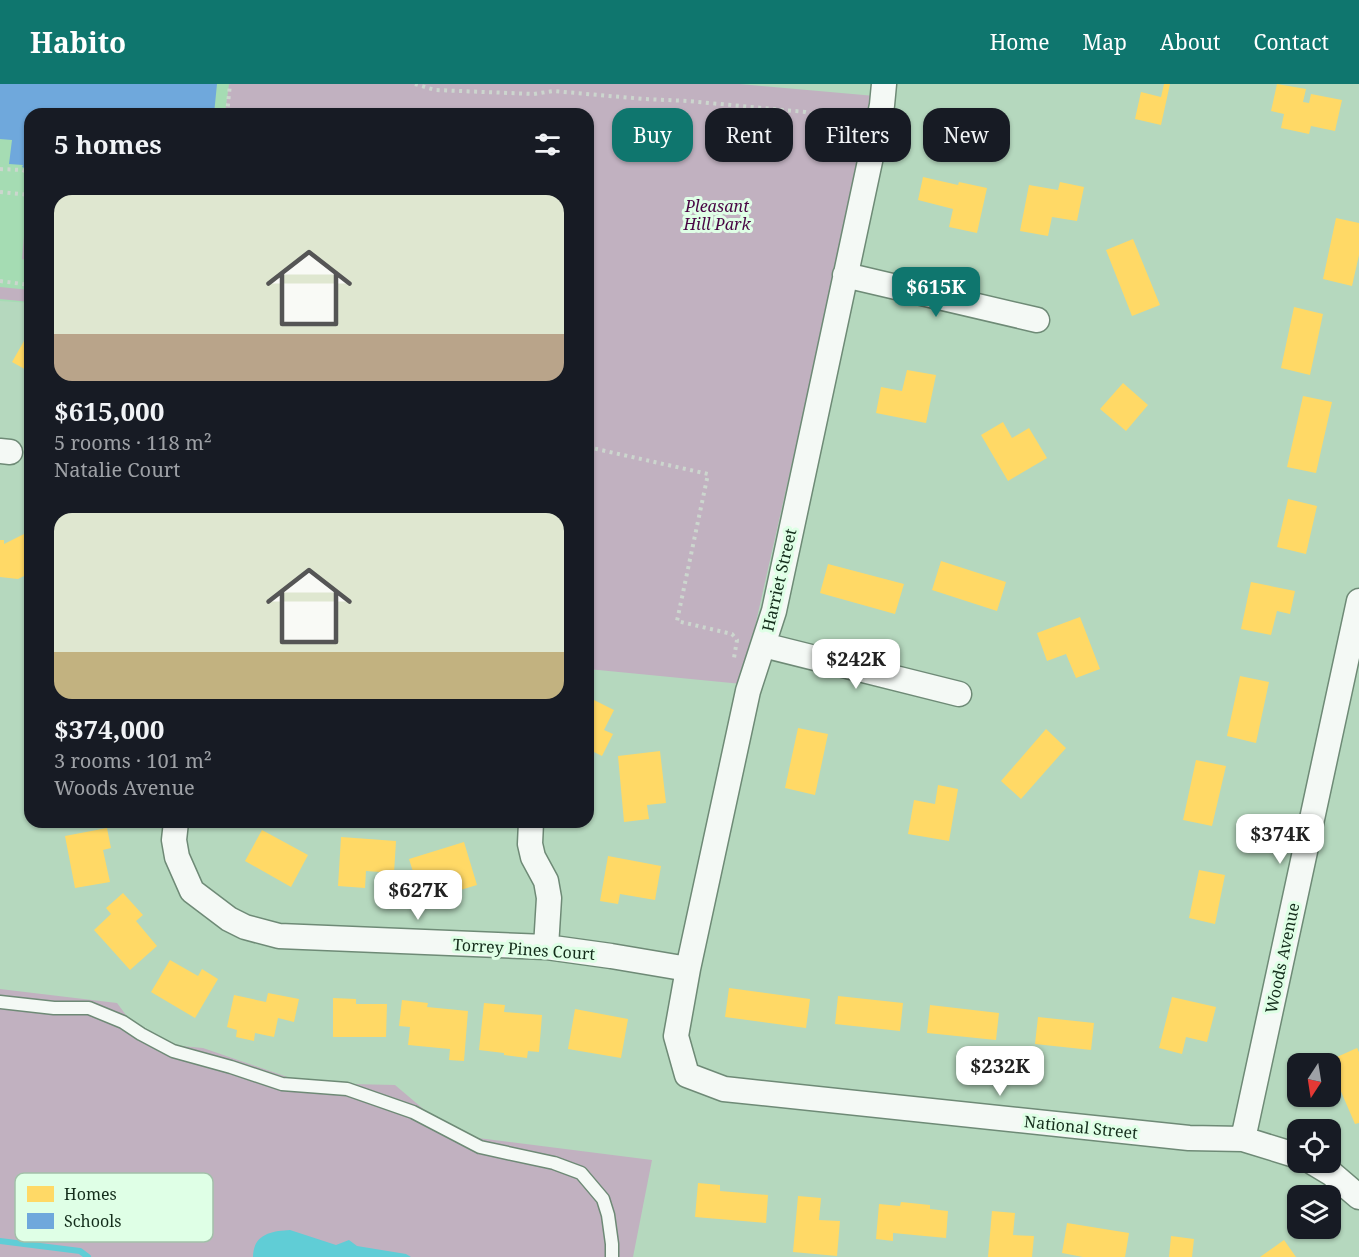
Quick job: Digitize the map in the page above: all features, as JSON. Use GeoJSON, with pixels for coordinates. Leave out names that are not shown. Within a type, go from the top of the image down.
{"type":"FeatureCollection","features":[{"type":"Feature","properties":{"kind":"street","name":"Harriet Street"},"geometry":{"type":"LineString","coordinates":[[687,1075],[676,1036],[688,969],[748,691],[774,612],[882,105],[884,84]]}},
{"type":"Feature","properties":{"kind":"street"},"geometry":{"type":"LineString","coordinates":[[845,276],[1037,320]]}},
{"type":"Feature","properties":{"kind":"street","name":"Woods Avenue"},"geometry":{"type":"LineString","coordinates":[[1243,1139],[1359,601]]}},
{"type":"Feature","properties":{"kind":"street"},"geometry":{"type":"LineString","coordinates":[[763,645],[959,694]]}},
{"type":"Feature","properties":{"kind":"street","name":"Torrey Pines Court"},"geometry":{"type":"LineString","coordinates":[[175,828],[174,840],[177,857],[192,891],[229,919],[261,932],[279,936],[546,947],[688,969]]}},
{"type":"Feature","properties":{"kind":"street"},"geometry":{"type":"LineString","coordinates":[[531,828],[530,844],[533,857],[546,881],[549,898],[546,947]]}},
{"type":"Feature","properties":{"kind":"street","name":"National Street"},"geometry":{"type":"LineString","coordinates":[[687,1075],[724,1089],[1189,1138],[1243,1139],[1287,1153]]}},
{"type":"Feature","properties":{"kind":"street"},"geometry":{"type":"LineString","coordinates":[[1330,1173],[1359,1197]]}},
{"type":"Feature","properties":{"kind":"lane"},"geometry":{"type":"LineString","coordinates":[[0,1002],[54,1008],[89,1008],[123,1022],[173,1050],[282,1084],[347,1089],[413,1112],[480,1147],[554,1163],[581,1173],[603,1199],[608,1215],[612,1257]]}},
{"type":"Feature","properties":{"kind":"path"},"geometry":{"type":"LineString","coordinates":[[228,108],[231,84]]}},
{"type":"Feature","properties":{"kind":"path"},"geometry":{"type":"LineString","coordinates":[[416,84],[435,90],[534,94],[553,91],[698,101],[805,112]]}},
{"type":"Feature","properties":{"kind":"path"},"geometry":{"type":"LineString","coordinates":[[0,169],[24,171]]}},
{"type":"Feature","properties":{"kind":"path"},"geometry":{"type":"LineString","coordinates":[[0,192],[24,194]]}},
{"type":"Feature","properties":{"kind":"path"},"geometry":{"type":"LineString","coordinates":[[0,281],[24,284]]}},
{"type":"Feature","properties":{"kind":"path"},"geometry":{"type":"LineString","coordinates":[[594,448],[708,474],[677,621],[732,634],[737,640],[734,659]]}},
{"type":"Feature","properties":{"kind":"shaded area"},"geometry":{"type":"Polygon","coordinates":[[[0,84],[229,84],[226,108],[24,108],[24,303],[0,301],[0,84]]]}},
{"type":"Feature","properties":{"kind":"green space","name":"Pleasant Hill Park"},"geometry":{"type":"Polygon","coordinates":[[[229,84],[740,84],[875,96],[872,108],[805,108],[805,162],[860,162],[742,684],[594,670],[594,108],[226,108],[229,84]]]}},
{"type":"Feature","properties":{"kind":"green space"},"geometry":{"type":"Polygon","coordinates":[[[24,236],[24,260],[22,259],[24,236]]]}},
{"type":"Feature","properties":{"kind":"green space"},"geometry":{"type":"Polygon","coordinates":[[[0,287],[24,289],[24,301],[0,299],[0,287]]]}},
{"type":"Feature","properties":{"kind":"green space"},"geometry":{"type":"Polygon","coordinates":[[[0,989],[117,1003],[147,1043],[203,1048],[305,1083],[395,1085],[454,1135],[652,1160],[633,1257],[0,1257],[0,989]]]}},
{"type":"Feature","properties":{"kind":"water"},"geometry":{"type":"Polygon","coordinates":[[[290,1230],[336,1245],[349,1240],[357,1246],[406,1254],[411,1257],[253,1257],[256,1243],[265,1235],[290,1230]]]}},
{"type":"Feature","properties":{"kind":"building: Homes"},"geometry":{"type":"Polygon","coordinates":[[[1164,84],[1170,84],[1161,125],[1135,119],[1141,92],[1161,97],[1164,84]]]}},
{"type":"Feature","properties":{"kind":"building: Homes"},"geometry":{"type":"Polygon","coordinates":[[[1277,84],[1306,89],[1303,102],[1309,103],[1311,94],[1342,100],[1335,131],[1311,126],[1309,134],[1281,128],[1284,114],[1271,111],[1277,84]]]}},
{"type":"Feature","properties":{"kind":"building: Homes"},"geometry":{"type":"Polygon","coordinates":[[[923,177],[958,185],[959,182],[987,188],[977,233],[949,227],[953,209],[918,200],[923,177]]]}},
{"type":"Feature","properties":{"kind":"building: Homes"},"geometry":{"type":"Polygon","coordinates":[[[1060,182],[1084,187],[1077,221],[1052,217],[1048,236],[1020,231],[1029,185],[1058,190],[1060,182]]]}},
{"type":"Feature","properties":{"kind":"building: Homes"},"geometry":{"type":"Polygon","coordinates":[[[1336,218],[1359,223],[1359,255],[1352,286],[1323,279],[1336,218]]]}},
{"type":"Feature","properties":{"kind":"building: Homes"},"geometry":{"type":"Polygon","coordinates":[[[1133,239],[1160,305],[1132,316],[1106,250],[1133,239]]]}},
{"type":"Feature","properties":{"kind":"building: Homes"},"geometry":{"type":"Polygon","coordinates":[[[1294,307],[1323,314],[1310,375],[1281,368],[1294,307]]]}},
{"type":"Feature","properties":{"kind":"building: Homes"},"geometry":{"type":"Polygon","coordinates":[[[24,341],[24,369],[12,362],[24,341]]]}},
{"type":"Feature","properties":{"kind":"building: Homes"},"geometry":{"type":"Polygon","coordinates":[[[907,370],[936,375],[926,423],[876,413],[881,387],[902,391],[907,370]]]}},
{"type":"Feature","properties":{"kind":"building: Homes"},"geometry":{"type":"Polygon","coordinates":[[[1123,383],[1148,405],[1126,431],[1100,409],[1123,383]]]}},
{"type":"Feature","properties":{"kind":"building: Homes"},"geometry":{"type":"Polygon","coordinates":[[[1303,396],[1332,402],[1316,473],[1287,467],[1303,396]]]}},
{"type":"Feature","properties":{"kind":"building: Homes"},"geometry":{"type":"Polygon","coordinates":[[[1003,422],[1012,438],[1029,428],[1047,458],[1008,481],[981,435],[1003,422]]]}},
{"type":"Feature","properties":{"kind":"building: Homes"},"geometry":{"type":"Polygon","coordinates":[[[1288,499],[1317,506],[1306,554],[1277,547],[1288,499]]]}},
{"type":"Feature","properties":{"kind":"building: Homes"},"geometry":{"type":"Polygon","coordinates":[[[24,534],[24,576],[18,579],[0,577],[0,540],[4,540],[4,544],[24,534]]]}},
{"type":"Feature","properties":{"kind":"building: Homes"},"geometry":{"type":"Polygon","coordinates":[[[941,561],[1006,582],[997,611],[932,590],[941,561]]]}},
{"type":"Feature","properties":{"kind":"building: Homes"},"geometry":{"type":"Polygon","coordinates":[[[828,564],[904,584],[895,614],[820,593],[828,564]]]}},
{"type":"Feature","properties":{"kind":"building: Homes"},"geometry":{"type":"Polygon","coordinates":[[[1251,582],[1295,591],[1290,614],[1277,611],[1271,635],[1241,629],[1251,582]]]}},
{"type":"Feature","properties":{"kind":"building: Homes"},"geometry":{"type":"Polygon","coordinates":[[[1080,617],[1100,669],[1076,678],[1066,654],[1047,661],[1037,633],[1080,617]]]}},
{"type":"Feature","properties":{"kind":"building: Homes"},"geometry":{"type":"Polygon","coordinates":[[[1240,676],[1269,682],[1256,743],[1227,736],[1240,676]]]}},
{"type":"Feature","properties":{"kind":"building: Homes"},"geometry":{"type":"Polygon","coordinates":[[[594,700],[614,710],[604,730],[613,734],[602,756],[594,752],[594,700]]]}},
{"type":"Feature","properties":{"kind":"building: Homes"},"geometry":{"type":"Polygon","coordinates":[[[798,728],[828,734],[815,795],[785,788],[798,728]]]}},
{"type":"Feature","properties":{"kind":"building: Homes"},"geometry":{"type":"Polygon","coordinates":[[[1046,729],[1066,748],[1021,799],[1001,781],[1046,729]]]}},
{"type":"Feature","properties":{"kind":"building: Homes"},"geometry":{"type":"Polygon","coordinates":[[[660,751],[666,803],[647,805],[649,819],[624,822],[618,756],[660,751]]]}},
{"type":"Feature","properties":{"kind":"building: Homes"},"geometry":{"type":"Polygon","coordinates":[[[1196,760],[1226,766],[1212,826],[1183,820],[1196,760]]]}},
{"type":"Feature","properties":{"kind":"building: Homes"},"geometry":{"type":"Polygon","coordinates":[[[938,785],[958,789],[949,841],[908,834],[914,800],[935,804],[938,785]]]}},
{"type":"Feature","properties":{"kind":"building: Homes"},"geometry":{"type":"Polygon","coordinates":[[[107,828],[111,848],[103,850],[110,882],[75,888],[65,836],[107,828]]]}},
{"type":"Feature","properties":{"kind":"building: Homes"},"geometry":{"type":"Polygon","coordinates":[[[262,830],[308,855],[291,887],[245,861],[262,830]]]}},
{"type":"Feature","properties":{"kind":"building: Homes"},"geometry":{"type":"Polygon","coordinates":[[[341,837],[396,841],[394,873],[366,871],[365,888],[338,886],[341,837]]]}},
{"type":"Feature","properties":{"kind":"building: Homes"},"geometry":{"type":"Polygon","coordinates":[[[464,842],[477,885],[457,891],[454,880],[419,891],[409,859],[464,842]]]}},
{"type":"Feature","properties":{"kind":"building: Homes"},"geometry":{"type":"Polygon","coordinates":[[[608,856],[661,866],[655,900],[620,894],[618,904],[600,901],[608,856]]]}},
{"type":"Feature","properties":{"kind":"building: Homes"},"geometry":{"type":"Polygon","coordinates":[[[1199,870],[1225,875],[1215,924],[1189,918],[1199,870]]]}},
{"type":"Feature","properties":{"kind":"building: Homes"},"geometry":{"type":"Polygon","coordinates":[[[123,893],[143,915],[136,921],[157,946],[130,970],[94,930],[111,914],[106,908],[123,893]]]}},
{"type":"Feature","properties":{"kind":"building: Homes"},"geometry":{"type":"Polygon","coordinates":[[[170,960],[198,976],[202,969],[218,979],[195,1018],[151,992],[170,960]]]}},
{"type":"Feature","properties":{"kind":"building: Homes"},"geometry":{"type":"Polygon","coordinates":[[[729,988],[810,999],[806,1028],[725,1017],[729,988]]]}},
{"type":"Feature","properties":{"kind":"building: Homes"},"geometry":{"type":"Polygon","coordinates":[[[268,993],[299,999],[294,1022],[278,1018],[274,1037],[255,1033],[254,1041],[236,1037],[237,1030],[227,1027],[234,995],[266,1002],[268,993]]]}},
{"type":"Feature","properties":{"kind":"building: Homes"},"geometry":{"type":"Polygon","coordinates":[[[838,996],[903,1003],[900,1031],[835,1024],[838,996]]]}},
{"type":"Feature","properties":{"kind":"building: Homes"},"geometry":{"type":"Polygon","coordinates":[[[1172,997],[1216,1007],[1207,1042],[1186,1037],[1182,1054],[1159,1048],[1172,997]]]}},
{"type":"Feature","properties":{"kind":"building: Homes"},"geometry":{"type":"Polygon","coordinates":[[[333,998],[356,999],[356,1004],[387,1004],[386,1037],[333,1037],[333,998]]]}},
{"type":"Feature","properties":{"kind":"building: Homes"},"geometry":{"type":"Polygon","coordinates":[[[402,1000],[428,1003],[427,1007],[468,1011],[464,1061],[449,1060],[450,1049],[408,1045],[410,1027],[399,1026],[402,1000]]]}},
{"type":"Feature","properties":{"kind":"building: Homes"},"geometry":{"type":"Polygon","coordinates":[[[484,1003],[505,1005],[504,1012],[542,1015],[539,1052],[528,1051],[527,1058],[479,1050],[484,1003]]]}},
{"type":"Feature","properties":{"kind":"building: Homes"},"geometry":{"type":"Polygon","coordinates":[[[930,1005],[999,1013],[996,1040],[927,1033],[930,1005]]]}},
{"type":"Feature","properties":{"kind":"building: Homes"},"geometry":{"type":"Polygon","coordinates":[[[575,1009],[628,1019],[621,1058],[568,1049],[575,1009]]]}},
{"type":"Feature","properties":{"kind":"building: Homes"},"geometry":{"type":"Polygon","coordinates":[[[1038,1017],[1094,1023],[1091,1050],[1035,1044],[1038,1017]]]}},
{"type":"Feature","properties":{"kind":"building: Homes"},"geometry":{"type":"Polygon","coordinates":[[[1357,1048],[1359,1052],[1359,1123],[1355,1124],[1341,1092],[1341,1055],[1357,1048]]]}},
{"type":"Feature","properties":{"kind":"building: Homes"},"geometry":{"type":"Polygon","coordinates":[[[698,1183],[720,1185],[720,1191],[768,1195],[766,1223],[695,1217],[698,1183]]]}},
{"type":"Feature","properties":{"kind":"building: Homes"},"geometry":{"type":"Polygon","coordinates":[[[798,1196],[821,1198],[819,1220],[840,1221],[837,1256],[793,1252],[798,1196]]]}},
{"type":"Feature","properties":{"kind":"building: Homes"},"geometry":{"type":"Polygon","coordinates":[[[901,1202],[930,1205],[930,1209],[948,1211],[946,1238],[893,1233],[893,1241],[876,1239],[879,1204],[900,1206],[901,1202]]]}},
{"type":"Feature","properties":{"kind":"building: Homes"},"geometry":{"type":"Polygon","coordinates":[[[992,1211],[1015,1213],[1013,1235],[1034,1236],[1032,1257],[988,1257],[992,1211]]]}},
{"type":"Feature","properties":{"kind":"building: Homes"},"geometry":{"type":"Polygon","coordinates":[[[1067,1223],[1129,1233],[1125,1257],[1083,1257],[1062,1253],[1067,1223]]]}},
{"type":"Feature","properties":{"kind":"building: Homes"},"geometry":{"type":"Polygon","coordinates":[[[1171,1236],[1194,1239],[1192,1257],[1169,1257],[1171,1236]]]}},
{"type":"Feature","properties":{"kind":"building: Homes"},"geometry":{"type":"Polygon","coordinates":[[[1284,1240],[1296,1257],[1260,1257],[1284,1240]]]}},
{"type":"Feature","properties":{"kind":"building: Schools"},"geometry":{"type":"Polygon","coordinates":[[[0,84],[217,84],[215,108],[24,108],[24,168],[23,165],[9,164],[12,140],[0,139],[0,84]]]}},
{"type":"Feature","properties":{"kind":"waterway"},"geometry":{"type":"LineString","coordinates":[[0,1241],[80,1251],[88,1257]]}}]}
